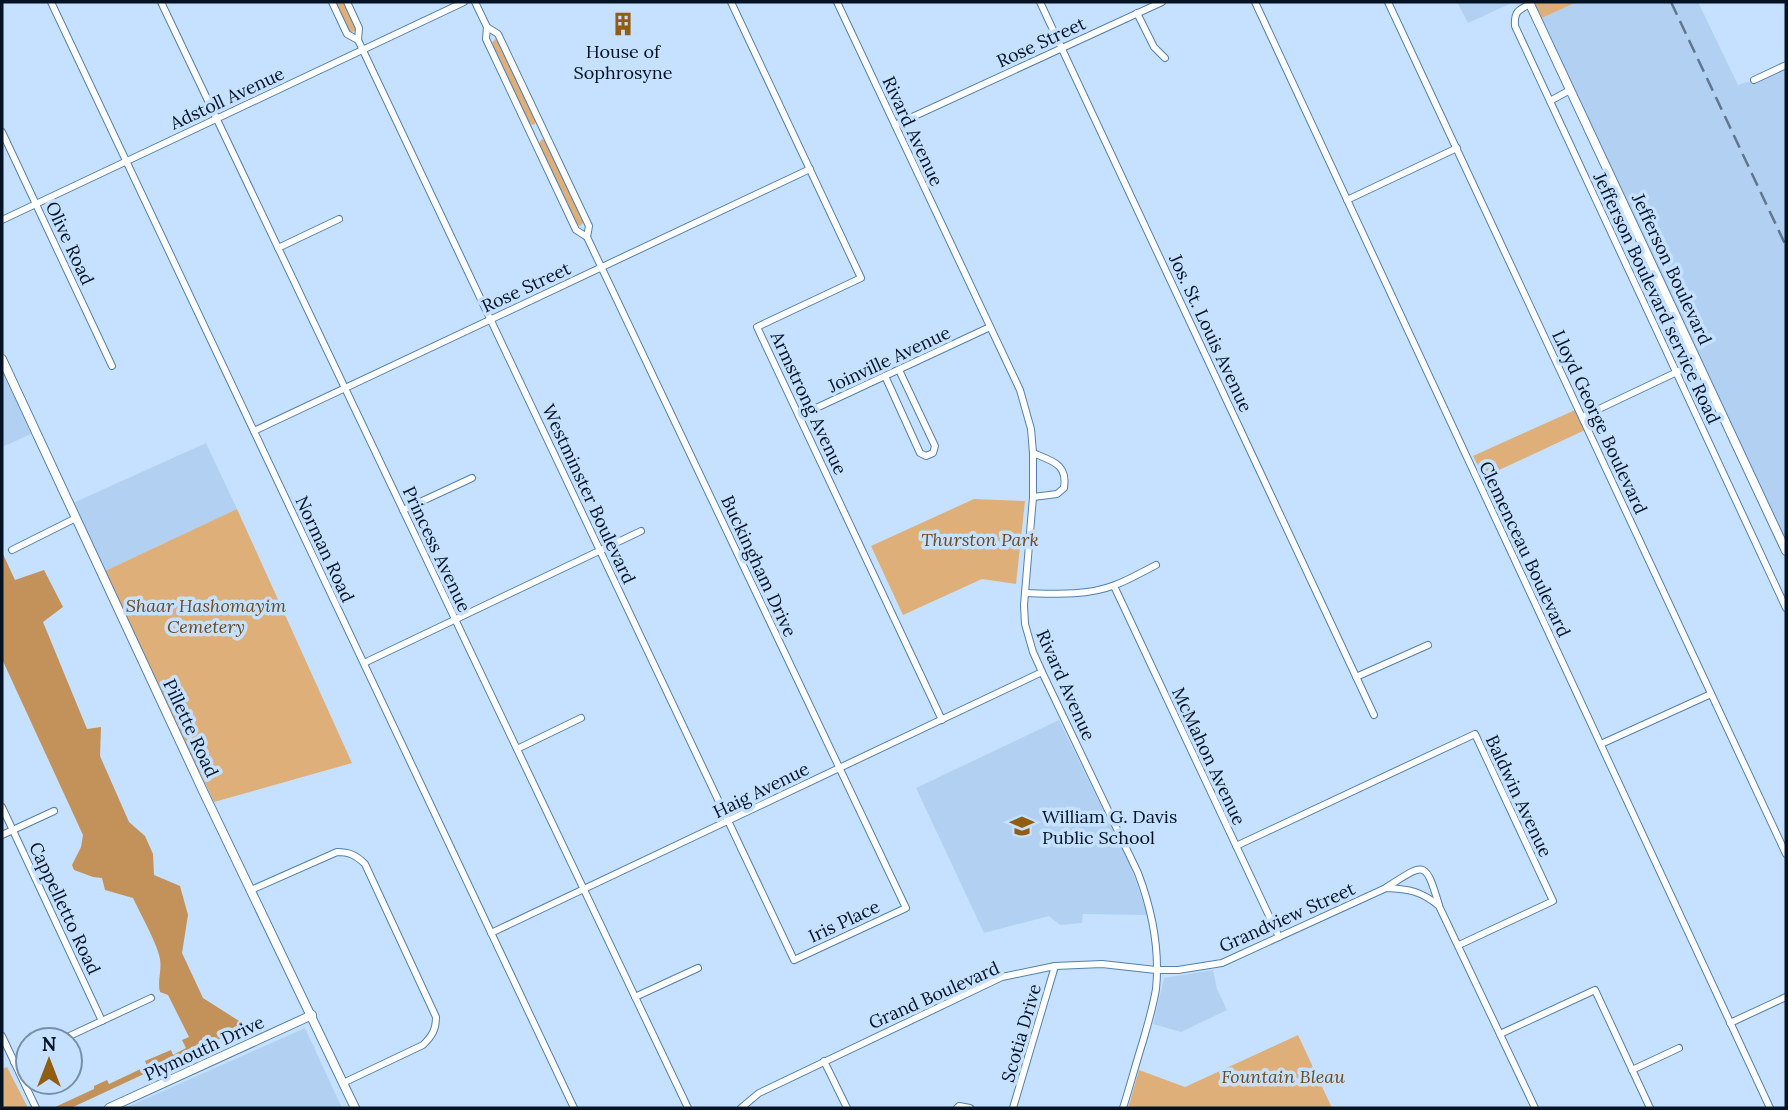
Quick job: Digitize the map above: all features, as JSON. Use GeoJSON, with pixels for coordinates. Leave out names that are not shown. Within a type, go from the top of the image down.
{"type":"FeatureCollection","features":[{"type":"Feature","properties":{"kind":"street","name":"Norman Road"},"geometry":{"type":"LineString","coordinates":[[51,2],[574,1108]]}},
{"type":"Feature","properties":{"kind":"street","name":"Princess Avenue"},"geometry":{"type":"LineString","coordinates":[[161,2],[688,1108]]}},
{"type":"Feature","properties":{"kind":"street","name":"Westminster Boulevard"},"geometry":{"type":"LineString","coordinates":[[332,2],[347,34],[358,40]]}},
{"type":"Feature","properties":{"kind":"street","name":"Westminster Boulevard"},"geometry":{"type":"LineString","coordinates":[[346,2],[359,28],[358,40],[794,960]]}},
{"type":"Feature","properties":{"kind":"street","name":"Adstoll Avenue"},"geometry":{"type":"LineString","coordinates":[[2,220],[464,2]]}},
{"type":"Feature","properties":{"kind":"street","name":"Buckingham Drive"},"geometry":{"type":"LineString","coordinates":[[475,2],[487,27],[486,39],[576,230],[587,237],[906,908]]}},
{"type":"Feature","properties":{"kind":"street","name":"Armstrong Avenue"},"geometry":{"type":"LineString","coordinates":[[731,2],[861,278],[757,327],[942,720]]}},
{"type":"Feature","properties":{"kind":"street","name":"Rivard Avenue"},"geometry":{"type":"LineString","coordinates":[[837,2],[1020,390],[1031,429],[1032,497],[1025,624],[1042,672],[1138,873],[1149,902],[1153,923],[1156,986],[1152,1010],[1123,1108]]}},
{"type":"Feature","properties":{"kind":"street","name":"Jos. St. Louis Avenue"},"geometry":{"type":"LineString","coordinates":[[1040,2],[1374,715]]}},
{"type":"Feature","properties":{"kind":"street","name":"Rose Street"},"geometry":{"type":"LineString","coordinates":[[895,125],[1161,2]]}},
{"type":"Feature","properties":{"kind":"street","name":"Clemenceau Boulevard"},"geometry":{"type":"LineString","coordinates":[[1255,2],[1770,1108]]}},
{"type":"Feature","properties":{"kind":"street","name":"Lloyd George Boulevard"},"geometry":{"type":"LineString","coordinates":[[1388,2],[1786,854]]}},
{"type":"Feature","properties":{"kind":"street","name":"Jefferson Boulevard"},"geometry":{"type":"LineString","coordinates":[[1529,3],[1786,551]]}},
{"type":"Feature","properties":{"kind":"street","name":"Jefferson Boulevard service Road"},"geometry":{"type":"LineString","coordinates":[[1529,3],[1514,17],[1515,26],[1786,608]]}},
{"type":"Feature","properties":{"kind":"street"},"geometry":{"type":"LineString","coordinates":[[1137,13],[1154,47],[1166,58]]}},
{"type":"Feature","properties":{"kind":"street","name":"Buckingham Drive"},"geometry":{"type":"LineString","coordinates":[[487,27],[498,34],[589,226],[587,237]]}},
{"type":"Feature","properties":{"kind":"street"},"geometry":{"type":"LineString","coordinates":[[1754,80],[1786,65]]}},
{"type":"Feature","properties":{"kind":"street"},"geometry":{"type":"LineString","coordinates":[[1549,101],[1570,90]]}},
{"type":"Feature","properties":{"kind":"street","name":"Olive Road"},"geometry":{"type":"LineString","coordinates":[[2,132],[112,366]]}},
{"type":"Feature","properties":{"kind":"street"},"geometry":{"type":"LineString","coordinates":[[1347,200],[1457,148]]}},
{"type":"Feature","properties":{"kind":"street","name":"Rose Street"},"geometry":{"type":"LineString","coordinates":[[254,431],[810,169]]}},
{"type":"Feature","properties":{"kind":"street"},"geometry":{"type":"LineString","coordinates":[[278,248],[340,219]]}},
{"type":"Feature","properties":{"kind":"street","name":"Joinville Avenue"},"geometry":{"type":"LineString","coordinates":[[799,416],[990,327]]}},
{"type":"Feature","properties":{"kind":"street","name":"Pillette Road"},"geometry":{"type":"LineString","coordinates":[[2,359],[355,1108]]}},
{"type":"Feature","properties":{"kind":"street"},"geometry":{"type":"LineString","coordinates":[[1582,417],[1698,362]]}},
{"type":"Feature","properties":{"kind":"street"},"geometry":{"type":"LineString","coordinates":[[885,376],[919,453],[926,456],[933,453],[935,446],[899,370]]}},
{"type":"Feature","properties":{"kind":"street"},"geometry":{"type":"LineString","coordinates":[[1032,497],[1057,494],[1064,488],[1066,479],[1056,462],[1033,453]]}},
{"type":"Feature","properties":{"kind":"street"},"geometry":{"type":"LineString","coordinates":[[403,510],[472,478]]}},
{"type":"Feature","properties":{"kind":"street"},"geometry":{"type":"LineString","coordinates":[[12,550],[76,518]]}},
{"type":"Feature","properties":{"kind":"street"},"geometry":{"type":"LineString","coordinates":[[364,663],[642,531]]}},
{"type":"Feature","properties":{"kind":"street"},"geometry":{"type":"LineString","coordinates":[[1025,593],[1086,592],[1114,586],[1156,565]]}},
{"type":"Feature","properties":{"kind":"street","name":"McMahon Avenue"},"geometry":{"type":"LineString","coordinates":[[1114,586],[1279,937]]}},
{"type":"Feature","properties":{"kind":"street"},"geometry":{"type":"LineString","coordinates":[[1356,677],[1428,645]]}},
{"type":"Feature","properties":{"kind":"street","name":"Haig Avenue"},"geometry":{"type":"LineString","coordinates":[[491,933],[1042,672]]}},
{"type":"Feature","properties":{"kind":"street"},"geometry":{"type":"LineString","coordinates":[[1601,744],[1711,694]]}},
{"type":"Feature","properties":{"kind":"street"},"geometry":{"type":"LineString","coordinates":[[517,749],[581,718]]}},
{"type":"Feature","properties":{"kind":"street","name":"Baldwin Avenue"},"geometry":{"type":"LineString","coordinates":[[1236,846],[1475,734],[1553,901],[1459,945]]}},
{"type":"Feature","properties":{"kind":"street","name":"Cappelletto Road"},"geometry":{"type":"LineString","coordinates":[[2,807],[102,1021]]}},
{"type":"Feature","properties":{"kind":"street"},"geometry":{"type":"LineString","coordinates":[[2,835],[54,811]]}},
{"type":"Feature","properties":{"kind":"street"},"geometry":{"type":"LineString","coordinates":[[251,890],[337,852],[357,856],[365,864],[436,1017],[436,1026],[433,1036],[423,1045],[343,1083]]}},
{"type":"Feature","properties":{"kind":"street","name":"Grandview Street"},"geometry":{"type":"LineString","coordinates":[[1156,970],[1178,970],[1222,963],[1386,888],[1419,869],[1427,872],[1433,881],[1439,906],[1535,1108]]}},
{"type":"Feature","properties":{"kind":"street"},"geometry":{"type":"LineString","coordinates":[[1386,888],[1409,889],[1430,898],[1439,906]]}},
{"type":"Feature","properties":{"kind":"street","name":"Iris Place"},"geometry":{"type":"LineString","coordinates":[[794,960],[906,908]]}},
{"type":"Feature","properties":{"kind":"street","name":"Grand Boulevard"},"geometry":{"type":"LineString","coordinates":[[741,1108],[759,1093],[1002,977],[1055,966],[1102,964],[1156,970]]}},
{"type":"Feature","properties":{"kind":"street","name":"Scotia Drive"},"geometry":{"type":"LineString","coordinates":[[1013,1108],[1055,966]]}},
{"type":"Feature","properties":{"kind":"street"},"geometry":{"type":"LineString","coordinates":[[635,997],[698,968]]}},
{"type":"Feature","properties":{"kind":"street"},"geometry":{"type":"LineString","coordinates":[[1500,1034],[1595,990],[1650,1108]]}},
{"type":"Feature","properties":{"kind":"street"},"geometry":{"type":"LineString","coordinates":[[1731,1023],[1786,997]]}},
{"type":"Feature","properties":{"kind":"street"},"geometry":{"type":"LineString","coordinates":[[84,1029],[151,998]]}},
{"type":"Feature","properties":{"kind":"street","name":"Plymouth Drive"},"geometry":{"type":"LineString","coordinates":[[109,1108],[312,1015]]}},
{"type":"Feature","properties":{"kind":"street"},"geometry":{"type":"LineString","coordinates":[[2,1036],[14,1062]]}},
{"type":"Feature","properties":{"kind":"street"},"geometry":{"type":"LineString","coordinates":[[1632,1070],[1679,1048]]}},
{"type":"Feature","properties":{"kind":"street"},"geometry":{"type":"LineString","coordinates":[[824,1061],[847,1108]]}},
{"type":"Feature","properties":{"kind":"street"},"geometry":{"type":"LineString","coordinates":[[957,1108],[970,1108]]}},
{"type":"Feature","properties":{"kind":"shaded area"},"geometry":{"type":"Polygon","coordinates":[[[1457,2],[1514,2],[1468,23],[1457,2]]]}},
{"type":"Feature","properties":{"kind":"shaded area"},"geometry":{"type":"Polygon","coordinates":[[[1577,2],[1698,2],[1738,85],[1786,65],[1786,540],[1542,18],[1577,2]]]}},
{"type":"Feature","properties":{"kind":"shaded area"},"geometry":{"type":"Polygon","coordinates":[[[2,370],[31,434],[2,447],[2,370]]]}},
{"type":"Feature","properties":{"kind":"shaded area"},"geometry":{"type":"Polygon","coordinates":[[[206,443],[237,509],[105,571],[73,503],[206,443]]]}},
{"type":"Feature","properties":{"kind":"shaded area"},"geometry":{"type":"Polygon","coordinates":[[[2,552],[15,580],[44,570],[63,607],[43,622],[87,729],[101,727],[100,756],[129,822],[145,836],[153,854],[154,875],[180,886],[188,915],[182,953],[203,998],[247,1026],[71,1108],[53,1108],[84,1096],[94,1089],[94,1086],[107,1080],[109,1084],[147,1066],[145,1061],[171,1050],[173,1055],[186,1048],[182,1040],[189,1037],[168,995],[160,992],[159,953],[133,898],[105,890],[102,878],[74,870],[72,865],[81,847],[83,835],[2,659],[2,552]]]}},
{"type":"Feature","properties":{"kind":"shaded area","name":"William G. Davis Public School"},"geometry":{"type":"Polygon","coordinates":[[[1059,720],[1129,863],[1147,915],[1083,914],[1082,923],[1060,925],[1049,916],[984,933],[916,788],[1059,720]]]}},
{"type":"Feature","properties":{"kind":"shaded area"},"geometry":{"type":"Polygon","coordinates":[[[1213,970],[1217,989],[1227,1010],[1181,1032],[1153,1024],[1164,978],[1213,970]]]}},
{"type":"Feature","properties":{"kind":"shaded area"},"geometry":{"type":"Polygon","coordinates":[[[305,1028],[342,1108],[125,1108],[305,1028]]]}},
{"type":"Feature","properties":{"kind":"green space"},"geometry":{"type":"Polygon","coordinates":[[[335,2],[343,2],[355,31],[348,30],[335,2]]]}},
{"type":"Feature","properties":{"kind":"green space"},"geometry":{"type":"Polygon","coordinates":[[[1534,2],[1577,2],[1542,18],[1534,2]]]}},
{"type":"Feature","properties":{"kind":"green space"},"geometry":{"type":"Polygon","coordinates":[[[495,39],[536,121],[535,124],[529,123],[492,43],[495,39]]]}},
{"type":"Feature","properties":{"kind":"green space"},"geometry":{"type":"Polygon","coordinates":[[[542,139],[584,222],[580,226],[539,143],[542,139]]]}},
{"type":"Feature","properties":{"kind":"green space"},"geometry":{"type":"Polygon","coordinates":[[[1575,410],[1585,430],[1484,477],[1473,456],[1575,410]]]}},
{"type":"Feature","properties":{"kind":"green space","name":"Thurston Park"},"geometry":{"type":"Polygon","coordinates":[[[974,499],[1025,501],[1016,584],[982,579],[903,615],[871,546],[974,499]]]}},
{"type":"Feature","properties":{"kind":"green space","name":"Shaar Hashomayim Cemetery"},"geometry":{"type":"Polygon","coordinates":[[[237,509],[352,763],[214,802],[105,571],[237,509]]]}},
{"type":"Feature","properties":{"kind":"green space","name":"Fountain Bleau"},"geometry":{"type":"Polygon","coordinates":[[[1298,1035],[1332,1108],[1128,1108],[1139,1070],[1185,1087],[1298,1035]]]}},
{"type":"Feature","properties":{"kind":"green space"},"geometry":{"type":"Polygon","coordinates":[[[7,1067],[14,1081],[14,1096],[22,1096],[28,1108],[2,1108],[2,1069],[7,1067]]]}},
{"type":"Feature","properties":{"kind":"railway"},"geometry":{"type":"LineString","coordinates":[[1671,2],[1786,246]]}},
{"type":"Feature","properties":{"kind":"place","name":"House of Sophrosyne"},"geometry":{"type":"Point","coordinates":[623,24]}},
{"type":"Feature","properties":{"kind":"place","name":"William G. Davis Public School"},"geometry":{"type":"Point","coordinates":[1022,826]}}]}
